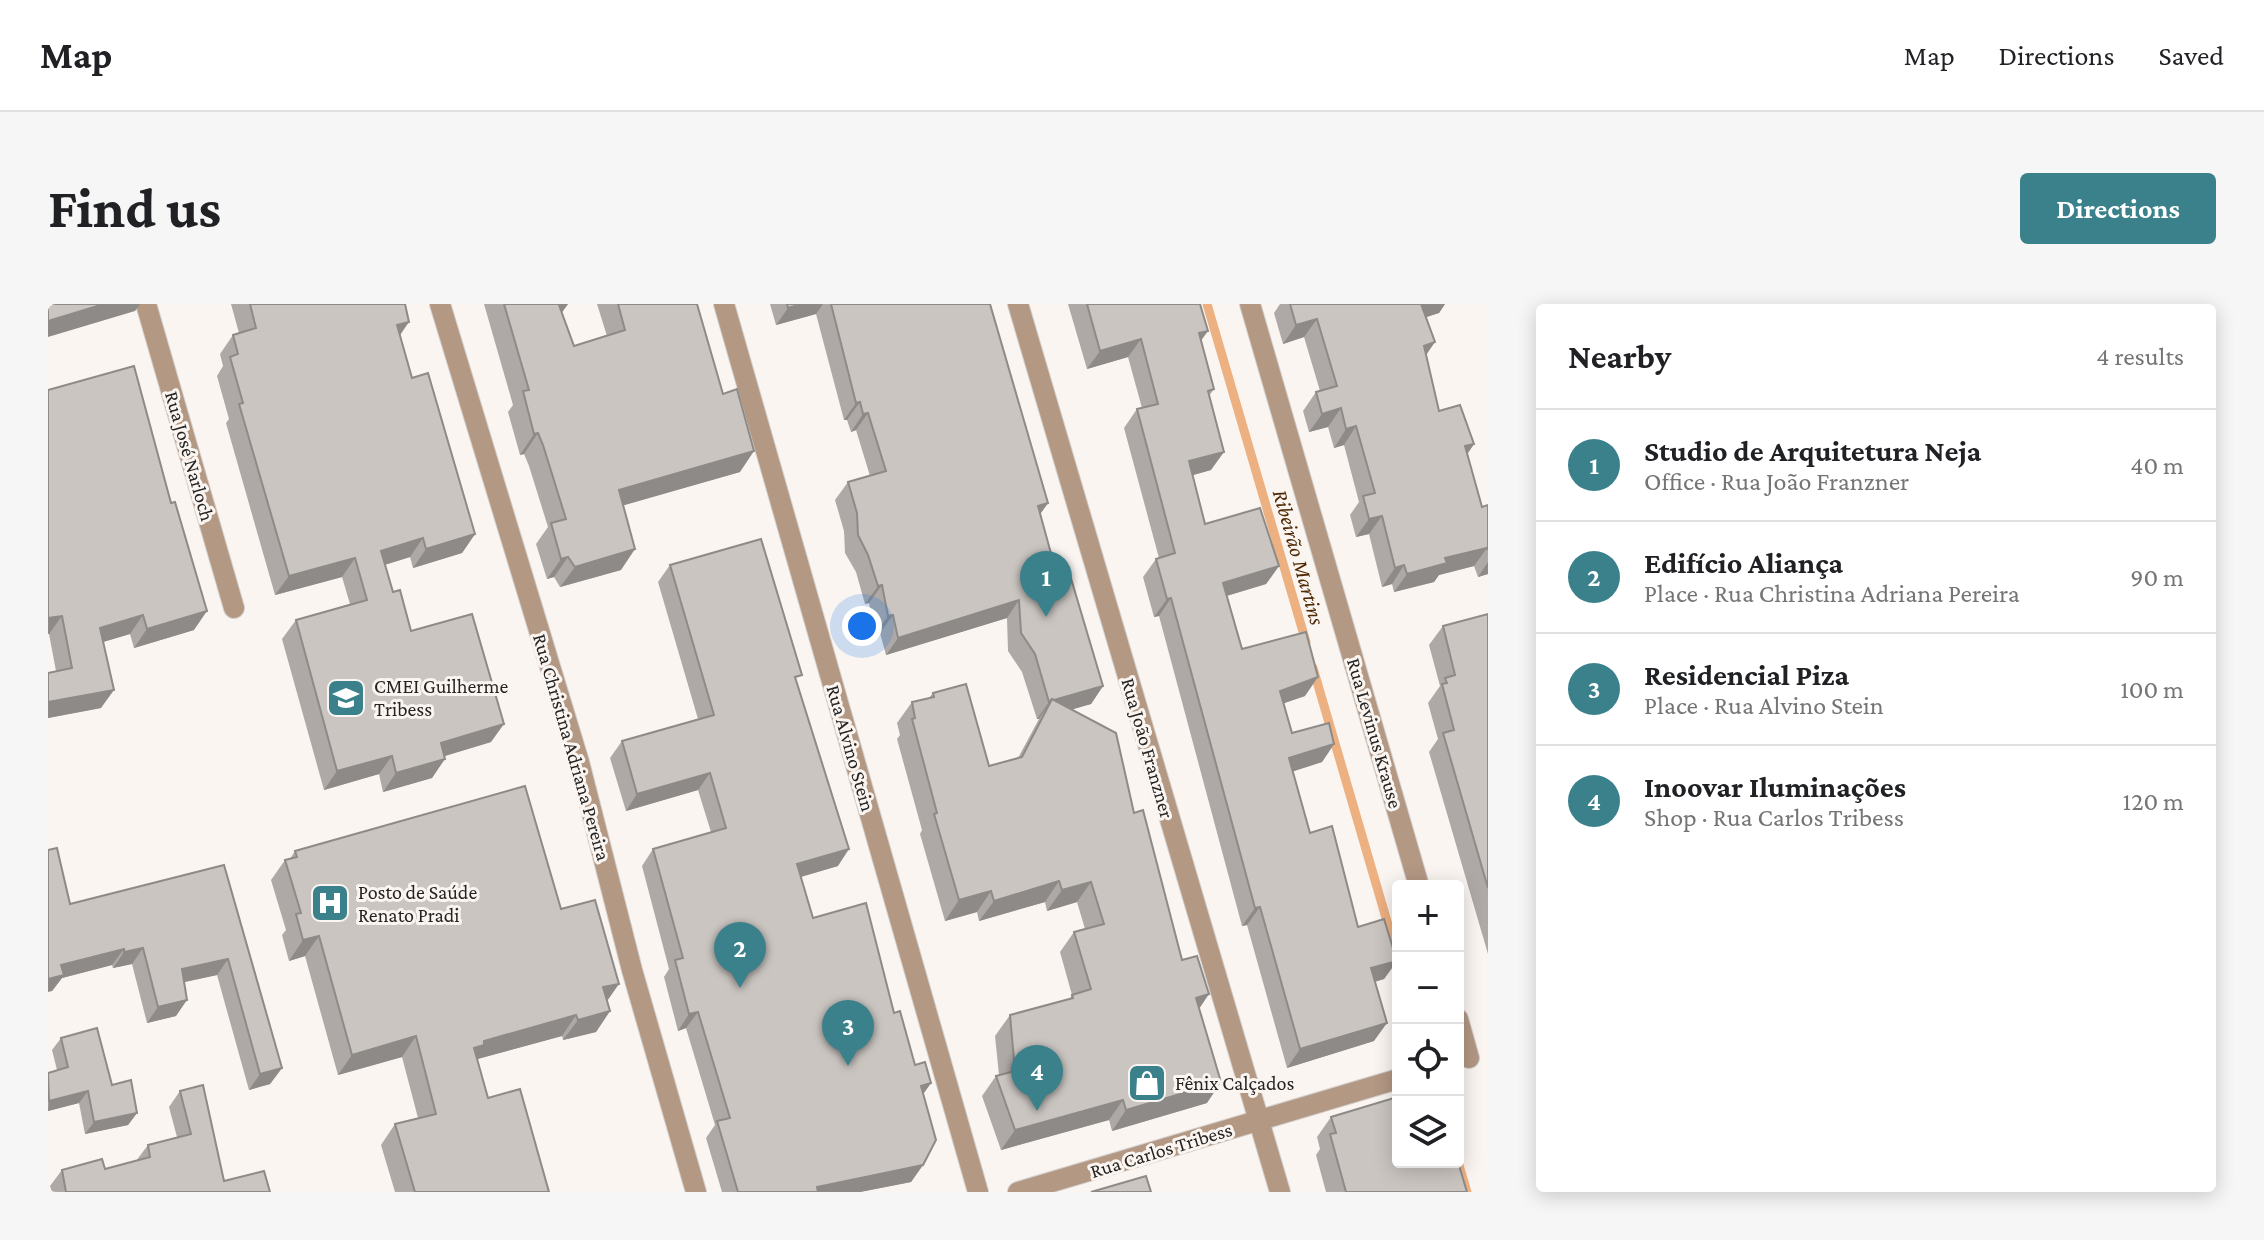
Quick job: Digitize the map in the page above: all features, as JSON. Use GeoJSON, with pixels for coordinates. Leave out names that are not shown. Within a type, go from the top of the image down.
{"type":"FeatureCollection","features":[{"type":"Feature","properties":{"kind":"street","name":"Rua José Narloch"},"geometry":{"type":"LineString","coordinates":[[146,304],[234,608]]}},
{"type":"Feature","properties":{"kind":"street","name":"Rua Christina Adriana Pereira"},"geometry":{"type":"LineString","coordinates":[[440,304],[579,762],[632,970],[696,1192]]}},
{"type":"Feature","properties":{"kind":"street","name":"Rua Alvino Stein"},"geometry":{"type":"LineString","coordinates":[[724,304],[978,1192]]}},
{"type":"Feature","properties":{"kind":"street","name":"Rua João Franzner"},"geometry":{"type":"LineString","coordinates":[[1018,304],[1280,1192]]}},
{"type":"Feature","properties":{"kind":"street","name":"Rua Levinus Krause"},"geometry":{"type":"LineString","coordinates":[[1250,304],[1417,880]]}},
{"type":"Feature","properties":{"kind":"street"},"geometry":{"type":"LineString","coordinates":[[1460,1024],[1472,1057]]}},
{"type":"Feature","properties":{"kind":"street","name":"Rua Carlos Tribess"},"geometry":{"type":"LineString","coordinates":[[1018,1192],[1392,1081]]}},
{"type":"Feature","properties":{"kind":"building"},"geometry":{"type":"Polygon","coordinates":[[[48,304],[104,304],[48,321],[48,304]]]}},
{"type":"Feature","properties":{"kind":"building"},"geometry":{"type":"Polygon","coordinates":[[[250,304],[405,304],[409,322],[397,325],[412,378],[428,373],[475,534],[426,549],[423,538],[381,551],[393,592],[400,590],[411,631],[472,614],[504,724],[441,743],[445,759],[396,773],[392,756],[337,771],[296,620],[367,600],[355,558],[289,576],[239,404],[243,403],[230,357],[238,354],[233,335],[256,328],[250,304]]]}},
{"type":"Feature","properties":{"kind":"building"},"geometry":{"type":"Polygon","coordinates":[[[504,304],[561,304],[574,346],[625,330],[618,304],[697,304],[723,394],[737,389],[754,451],[619,490],[635,549],[575,567],[568,557],[561,559],[551,523],[566,519],[543,445],[538,433],[534,434],[523,391],[529,390],[504,304]]]}},
{"type":"Feature","properties":{"kind":"building"},"geometry":{"type":"Polygon","coordinates":[[[831,304],[990,304],[1048,503],[1038,506],[1055,568],[1067,565],[1103,686],[1049,702],[1035,654],[1021,633],[1019,600],[898,638],[893,615],[888,616],[882,585],[878,586],[858,535],[857,513],[848,482],[886,471],[868,413],[863,414],[860,402],[856,403],[831,304]]]}},
{"type":"Feature","properties":{"kind":"building"},"geometry":{"type":"Polygon","coordinates":[[[1087,304],[1200,304],[1208,331],[1199,333],[1214,389],[1208,391],[1224,452],[1189,461],[1205,524],[1260,508],[1279,566],[1223,583],[1242,649],[1306,632],[1318,677],[1280,691],[1292,733],[1329,723],[1334,744],[1289,758],[1310,833],[1332,826],[1358,927],[1384,919],[1392,945],[1392,962],[1371,968],[1387,1023],[1300,1049],[1260,907],[1255,908],[1171,598],[1167,599],[1156,559],[1175,553],[1137,409],[1158,404],[1141,339],[1100,351],[1087,304]]]}},
{"type":"Feature","properties":{"kind":"building"},"geometry":{"type":"Polygon","coordinates":[[[1290,304],[1421,304],[1435,342],[1424,346],[1439,411],[1460,405],[1474,444],[1465,446],[1482,507],[1488,505],[1488,550],[1445,558],[1447,563],[1407,574],[1404,565],[1395,568],[1382,516],[1369,519],[1363,496],[1375,493],[1356,426],[1346,429],[1341,408],[1322,414],[1316,392],[1337,386],[1317,319],[1296,325],[1290,304]]]}},
{"type":"Feature","properties":{"kind":"building"},"geometry":{"type":"Polygon","coordinates":[[[134,366],[171,503],[175,502],[207,611],[147,629],[143,615],[100,628],[114,690],[48,702],[48,673],[72,668],[62,616],[48,618],[48,390],[134,366]]]}},
{"type":"Feature","properties":{"kind":"building"},"geometry":{"type":"Polygon","coordinates":[[[761,539],[802,675],[795,677],[849,849],[797,864],[813,918],[866,903],[894,1013],[900,1011],[915,1065],[925,1062],[931,1083],[921,1086],[936,1140],[923,1165],[817,1187],[818,1192],[738,1192],[717,1121],[730,1118],[698,1012],[689,1014],[675,960],[683,958],[653,849],[726,828],[710,773],[637,794],[622,741],[714,715],[670,565],[761,539]]]}},
{"type":"Feature","properties":{"kind":"building"},"geometry":{"type":"Polygon","coordinates":[[[1488,614],[1488,888],[1443,733],[1454,730],[1442,684],[1447,683],[1445,678],[1455,675],[1443,626],[1488,614]]]}},
{"type":"Feature","properties":{"kind":"building"},"geometry":{"type":"Polygon","coordinates":[[[966,684],[989,766],[1022,757],[1052,699],[1116,733],[1134,813],[1143,810],[1182,960],[1197,956],[1209,994],[1196,998],[1221,1082],[1126,1110],[1123,1100],[1015,1130],[996,1076],[1015,1071],[1010,1015],[1073,998],[1072,995],[1091,989],[1074,932],[1104,924],[1091,882],[1062,890],[1059,881],[994,901],[991,891],[959,900],[934,814],[937,813],[912,719],[915,718],[912,702],[966,684]]]}},
{"type":"Feature","properties":{"kind":"building"},"geometry":{"type":"Polygon","coordinates":[[[525,786],[561,909],[595,900],[619,984],[603,987],[610,1011],[578,1020],[576,1015],[484,1041],[484,1045],[474,1048],[488,1098],[520,1089],[549,1192],[415,1192],[395,1124],[436,1114],[416,1036],[352,1055],[319,936],[303,940],[296,914],[301,913],[285,860],[297,857],[295,851],[525,786]]]}},
{"type":"Feature","properties":{"kind":"building"},"geometry":{"type":"Polygon","coordinates":[[[57,848],[70,904],[224,865],[282,1068],[260,1074],[228,959],[182,969],[187,1000],[158,1007],[143,948],[124,952],[124,949],[61,965],[64,975],[48,979],[48,850],[57,848]]]}},
{"type":"Feature","properties":{"kind":"building"},"geometry":{"type":"Polygon","coordinates":[[[97,1028],[112,1085],[131,1080],[137,1113],[94,1122],[88,1091],[49,1101],[48,1073],[68,1067],[61,1038],[97,1028]]]}},
{"type":"Feature","properties":{"kind":"building"},"geometry":{"type":"Polygon","coordinates":[[[203,1085],[224,1181],[264,1171],[270,1192],[66,1192],[62,1170],[102,1159],[105,1169],[150,1157],[148,1145],[191,1134],[180,1091],[203,1085]]]}},
{"type":"Feature","properties":{"kind":"building"},"geometry":{"type":"Polygon","coordinates":[[[1392,1099],[1392,1168],[1460,1168],[1467,1192],[1346,1192],[1330,1134],[1336,1133],[1331,1117],[1392,1099]]]}},
{"type":"Feature","properties":{"kind":"building"},"geometry":{"type":"Polygon","coordinates":[[[1146,1176],[1151,1192],[1091,1192],[1146,1176]]]}},
{"type":"Feature","properties":{"kind":"waterway","name":"Ribeirão Martins"},"geometry":{"type":"LineString","coordinates":[[1207,304],[1306,642]]}},
{"type":"Feature","properties":{"kind":"waterway","name":"Ribeirão Martins"},"geometry":{"type":"LineString","coordinates":[[1313,668],[1396,952]]}},
{"type":"Feature","properties":{"kind":"waterway","name":"Ribeirão Martins"},"geometry":{"type":"LineString","coordinates":[[1460,1168],[1467,1192]]}},
{"type":"Feature","properties":{"kind":"place","name":"Studio de Arquitetura Neja"},"geometry":{"type":"Point","coordinates":[1046,617]}},
{"type":"Feature","properties":{"kind":"place","name":"CMEI Guilherme Tribess"},"geometry":{"type":"Point","coordinates":[346,698]}},
{"type":"Feature","properties":{"kind":"place","name":"Posto de Saúde Renato Pradi"},"geometry":{"type":"Point","coordinates":[330,903]}},
{"type":"Feature","properties":{"kind":"place","name":"Edifício Aliança"},"geometry":{"type":"Point","coordinates":[740,988]}},
{"type":"Feature","properties":{"kind":"place","name":"Residencial Piza"},"geometry":{"type":"Point","coordinates":[848,1066]}},
{"type":"Feature","properties":{"kind":"place","name":"Fênix Calçados"},"geometry":{"type":"Point","coordinates":[1147,1083]}},
{"type":"Feature","properties":{"kind":"place","name":"Inoovar Iluminações"},"geometry":{"type":"Point","coordinates":[1037,1111]}}]}
